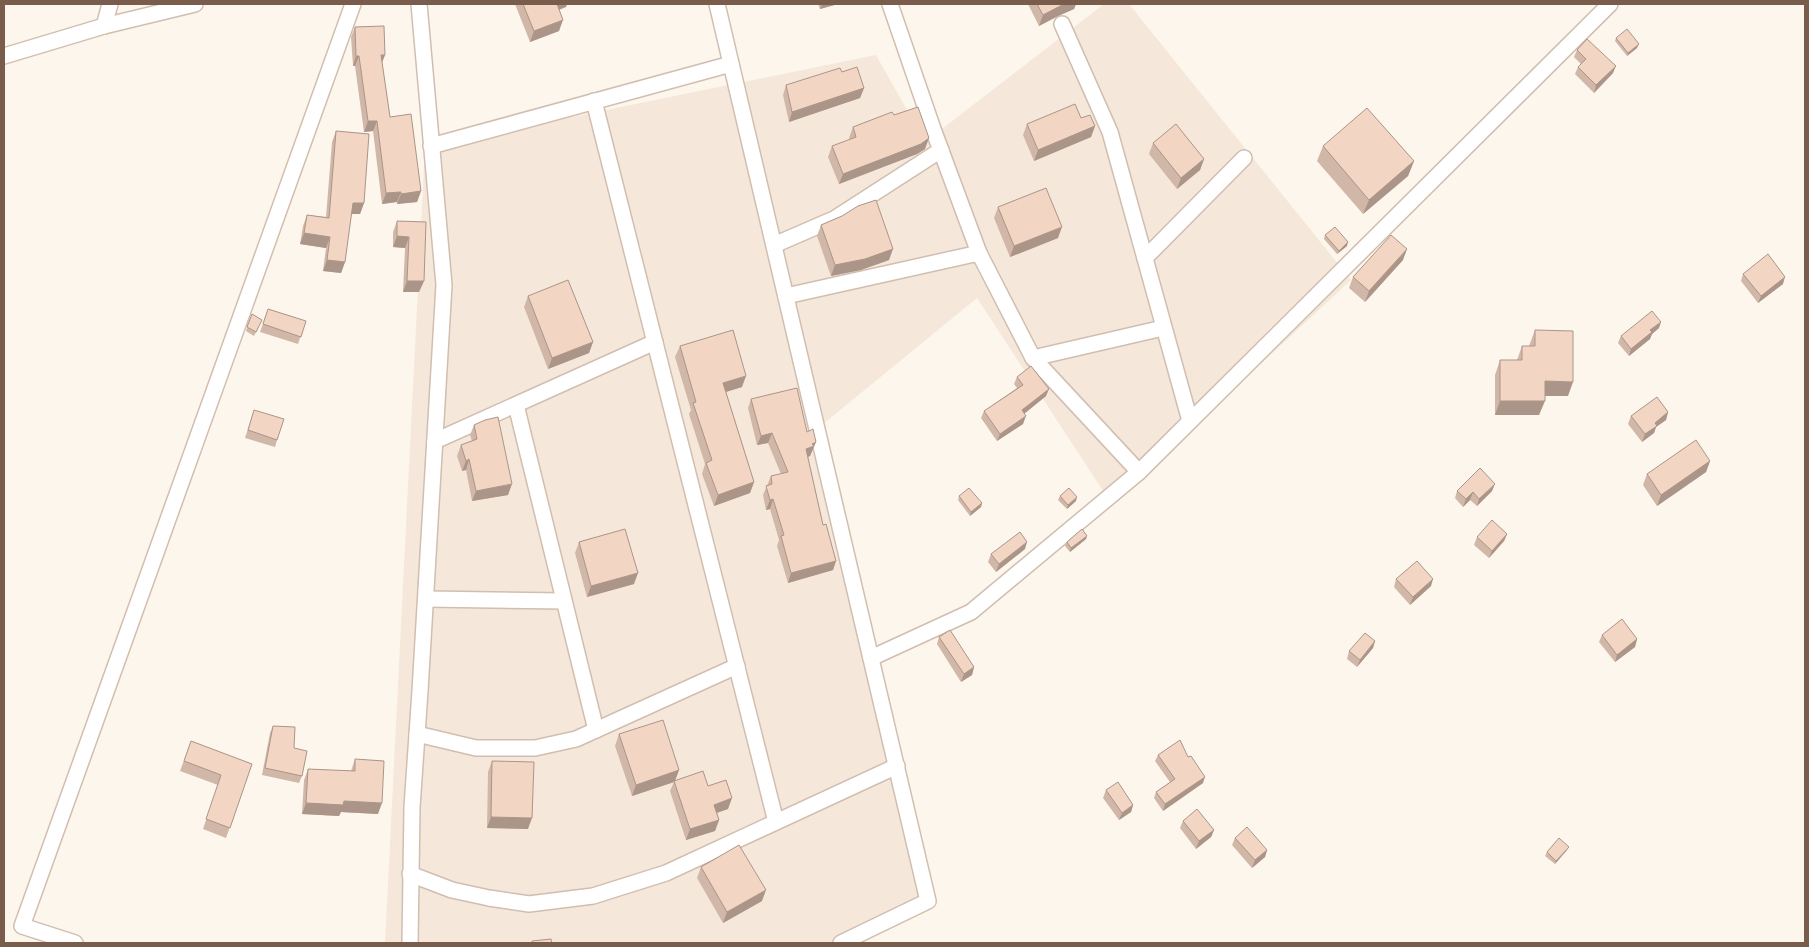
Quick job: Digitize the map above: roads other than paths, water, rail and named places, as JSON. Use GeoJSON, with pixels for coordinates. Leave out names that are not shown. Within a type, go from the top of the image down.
{"type":"FeatureCollection","features":[{"type":"Feature","properties":{"kind":"street"},"geometry":{"type":"LineString","coordinates":[[104,26],[110,4]]}},
{"type":"Feature","properties":{"kind":"street"},"geometry":{"type":"LineString","coordinates":[[4,56],[104,26],[195,4]]}},
{"type":"Feature","properties":{"kind":"street"},"geometry":{"type":"LineString","coordinates":[[75,943],[22,926],[353,4]]}},
{"type":"Feature","properties":{"kind":"street"},"geometry":{"type":"LineString","coordinates":[[410,943],[412,807],[444,285],[419,4]]}},
{"type":"Feature","properties":{"kind":"street"},"geometry":{"type":"LineString","coordinates":[[717,4],[928,901],[840,943]]}},
{"type":"Feature","properties":{"kind":"street"},"geometry":{"type":"LineString","coordinates":[[890,4],[979,253],[1033,358],[1139,472]]}},
{"type":"Feature","properties":{"kind":"street"},"geometry":{"type":"LineString","coordinates":[[871,658],[971,612],[1139,472],[1610,4]]}},
{"type":"Feature","properties":{"kind":"street"},"geometry":{"type":"LineString","coordinates":[[1062,24],[1110,132],[1190,421]]}},
{"type":"Feature","properties":{"kind":"street"},"geometry":{"type":"LineString","coordinates":[[431,146],[731,64]]}},
{"type":"Feature","properties":{"kind":"street"},"geometry":{"type":"LineString","coordinates":[[594,101],[776,822]]}},
{"type":"Feature","properties":{"kind":"street"},"geometry":{"type":"LineString","coordinates":[[774,245],[834,219],[941,150]]}},
{"type":"Feature","properties":{"kind":"street"},"geometry":{"type":"LineString","coordinates":[[1145,258],[1244,158]]}},
{"type":"Feature","properties":{"kind":"street"},"geometry":{"type":"LineString","coordinates":[[786,296],[979,253]]}},
{"type":"Feature","properties":{"kind":"street"},"geometry":{"type":"LineString","coordinates":[[1033,358],[1163,328]]}},
{"type":"Feature","properties":{"kind":"street"},"geometry":{"type":"LineString","coordinates":[[435,441],[655,342]]}},
{"type":"Feature","properties":{"kind":"street"},"geometry":{"type":"LineString","coordinates":[[516,405],[596,730]]}},
{"type":"Feature","properties":{"kind":"street"},"geometry":{"type":"LineString","coordinates":[[426,599],[564,600]]}},
{"type":"Feature","properties":{"kind":"street"},"geometry":{"type":"LineString","coordinates":[[417,734],[476,748],[535,748],[576,739],[736,666]]}},
{"type":"Feature","properties":{"kind":"street"},"geometry":{"type":"LineString","coordinates":[[410,874],[452,890],[529,904],[593,896],[666,873],[897,766]]}}]}
